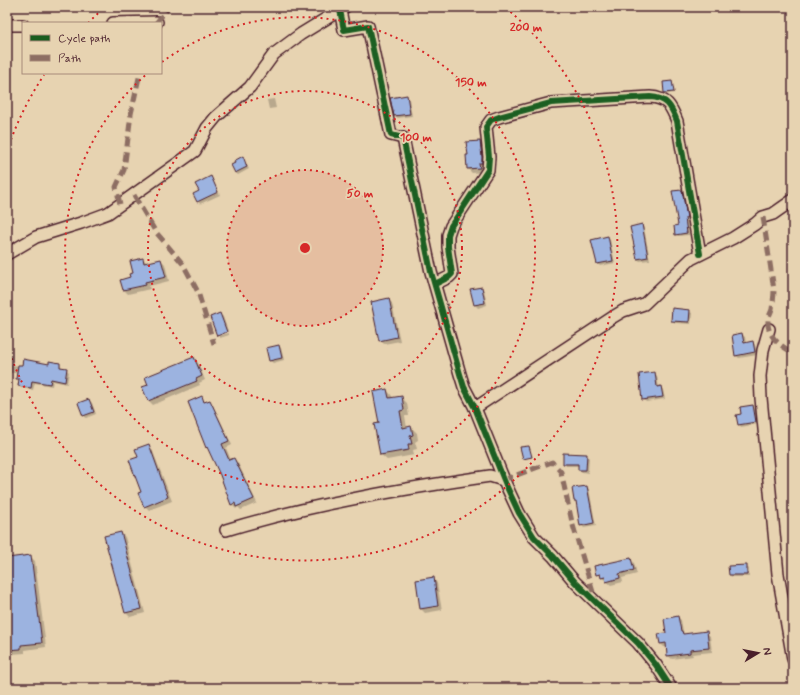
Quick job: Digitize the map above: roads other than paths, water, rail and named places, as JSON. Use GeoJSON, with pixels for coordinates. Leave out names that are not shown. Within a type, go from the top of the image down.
{"type":"FeatureCollection","features":[{"type":"Feature","properties":{"kind":"street"},"geometry":{"type":"LineString","coordinates":[[7,254],[36,237],[108,213],[195,151],[207,128],[216,117],[250,87],[274,54],[301,34],[343,9],[344,30],[368,26],[391,135],[403,138],[427,257],[464,387],[475,408],[503,480],[519,513],[534,537],[576,582],[638,642],[656,665],[671,688]]}},
{"type":"Feature","properties":{"kind":"street"},"geometry":{"type":"LineString","coordinates":[[7,25],[22,24]]}},
{"type":"Feature","properties":{"kind":"street"},"geometry":{"type":"LineString","coordinates":[[435,284],[452,274],[448,240],[451,226],[488,170],[489,157],[486,127],[491,120],[499,117],[551,103],[650,97],[659,98],[666,102],[673,110],[677,121],[700,254]]}},
{"type":"Feature","properties":{"kind":"street"},"geometry":{"type":"LineString","coordinates":[[475,408],[612,317],[623,311],[644,304],[691,259],[733,238],[763,217],[773,214],[793,200]]}},
{"type":"Feature","properties":{"kind":"street"},"geometry":{"type":"LineString","coordinates":[[769,329],[763,350],[760,376],[761,398],[778,574],[793,659]]}},
{"type":"Feature","properties":{"kind":"street"},"geometry":{"type":"LineString","coordinates":[[226,530],[266,517],[340,501],[490,476],[503,480]]}}]}
